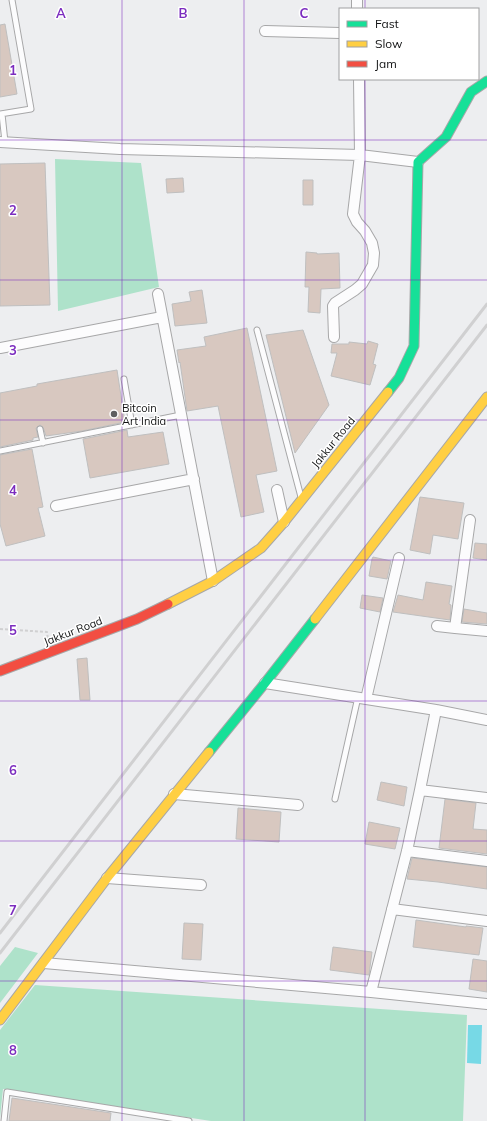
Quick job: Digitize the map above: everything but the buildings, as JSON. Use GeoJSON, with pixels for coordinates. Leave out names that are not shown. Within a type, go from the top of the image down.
{"type":"FeatureCollection","features":[{"type":"Feature","properties":{"kind":"street"},"geometry":{"type":"LineString","coordinates":[[265,31],[339,33]]}},
{"type":"Feature","properties":{"kind":"street"},"geometry":{"type":"LineString","coordinates":[[334,338],[333,306],[362,284],[373,265],[374,253],[372,243],[366,231],[357,222],[353,214],[360,155],[359,80]]}},
{"type":"Feature","properties":{"kind":"street"},"geometry":{"type":"LineString","coordinates":[[3,142],[120,149],[360,155],[418,162],[446,137],[471,92],[487,81]]}},
{"type":"Feature","properties":{"kind":"street","name":"Jakkur Road"},"geometry":{"type":"LineString","coordinates":[[0,672],[137,619],[213,581],[261,548],[284,522],[399,378],[414,346],[418,162]]}},
{"type":"Feature","properties":{"kind":"street"},"geometry":{"type":"LineString","coordinates":[[158,294],[213,581]]}},
{"type":"Feature","properties":{"kind":"street"},"geometry":{"type":"LineString","coordinates":[[0,348],[162,317]]}},
{"type":"Feature","properties":{"kind":"street"},"geometry":{"type":"LineString","coordinates":[[0,1020],[107,878],[265,683],[487,397]]}},
{"type":"Feature","properties":{"kind":"street"},"geometry":{"type":"LineString","coordinates":[[56,506],[194,479]]}},
{"type":"Feature","properties":{"kind":"street"},"geometry":{"type":"LineString","coordinates":[[277,490],[284,522]]}},
{"type":"Feature","properties":{"kind":"street"},"geometry":{"type":"LineString","coordinates":[[455,628],[470,520]]}},
{"type":"Feature","properties":{"kind":"street"},"geometry":{"type":"LineString","coordinates":[[362,698],[399,558]]}},
{"type":"Feature","properties":{"kind":"street"},"geometry":{"type":"LineString","coordinates":[[437,626],[487,631]]}},
{"type":"Feature","properties":{"kind":"street"},"geometry":{"type":"LineString","coordinates":[[265,683],[436,710],[487,720]]}},
{"type":"Feature","properties":{"kind":"street"},"geometry":{"type":"LineString","coordinates":[[371,992],[407,851],[436,710]]}},
{"type":"Feature","properties":{"kind":"street"},"geometry":{"type":"LineString","coordinates":[[420,790],[487,798]]}},
{"type":"Feature","properties":{"kind":"street"},"geometry":{"type":"LineString","coordinates":[[174,794],[298,805]]}},
{"type":"Feature","properties":{"kind":"street"},"geometry":{"type":"LineString","coordinates":[[407,851],[487,861]]}},
{"type":"Feature","properties":{"kind":"street"},"geometry":{"type":"LineString","coordinates":[[107,878],[201,885]]}},
{"type":"Feature","properties":{"kind":"street"},"geometry":{"type":"LineString","coordinates":[[392,908],[487,921]]}},
{"type":"Feature","properties":{"kind":"street"},"geometry":{"type":"LineString","coordinates":[[44,963],[371,992],[487,1004]]}},
{"type":"Feature","properties":{"kind":"lane"},"geometry":{"type":"LineString","coordinates":[[3,142],[1,114],[31,109],[12,0]]}},
{"type":"Feature","properties":{"kind":"lane"},"geometry":{"type":"LineString","coordinates":[[257,330],[302,500]]}},
{"type":"Feature","properties":{"kind":"lane"},"geometry":{"type":"LineString","coordinates":[[124,379],[132,425]]}},
{"type":"Feature","properties":{"kind":"lane"},"geometry":{"type":"LineString","coordinates":[[0,451],[181,415]]}},
{"type":"Feature","properties":{"kind":"lane"},"geometry":{"type":"LineString","coordinates":[[40,429],[43,443]]}},
{"type":"Feature","properties":{"kind":"lane"},"geometry":{"type":"LineString","coordinates":[[335,799],[362,698]]}},
{"type":"Feature","properties":{"kind":"lane"},"geometry":{"type":"LineString","coordinates":[[4,1121],[7,1092],[189,1121]]}},
{"type":"Feature","properties":{"kind":"path"},"geometry":{"type":"LineString","coordinates":[[0,629],[47,632],[49,652]]}},
{"type":"Feature","properties":{"kind":"green space"},"geometry":{"type":"Polygon","coordinates":[[[55,159],[141,163],[159,287],[58,311],[55,159]]]}},
{"type":"Feature","properties":{"kind":"green space"},"geometry":{"type":"Polygon","coordinates":[[[15,947],[38,953],[0,1003],[0,966],[15,947]]]}},
{"type":"Feature","properties":{"kind":"green space"},"geometry":{"type":"Polygon","coordinates":[[[35,985],[467,1015],[463,1121],[211,1121],[3,1089],[0,1118],[0,1030],[35,985]]]}},
{"type":"Feature","properties":{"kind":"water"},"geometry":{"type":"Polygon","coordinates":[[[468,1025],[482,1025],[481,1064],[467,1063],[468,1025]]]}},
{"type":"Feature","properties":{"kind":"railway"},"geometry":{"type":"LineString","coordinates":[[0,933],[487,304]]}},
{"type":"Feature","properties":{"kind":"railway"},"geometry":{"type":"LineString","coordinates":[[0,953],[487,325]]}},
{"type":"Feature","properties":{"kind":"traffic: fast"},"geometry":{"type":"LineString","coordinates":[[388,392],[399,378],[414,346],[418,162],[446,137],[471,92],[487,81]]}},
{"type":"Feature","properties":{"kind":"traffic: fast"},"geometry":{"type":"LineString","coordinates":[[209,752],[315,619]]}},
{"type":"Feature","properties":{"kind":"traffic: slow"},"geometry":{"type":"LineString","coordinates":[[168,604],[213,581],[261,548],[284,522],[388,392]]}},
{"type":"Feature","properties":{"kind":"traffic: slow"},"geometry":{"type":"LineString","coordinates":[[315,619],[487,397]]}},
{"type":"Feature","properties":{"kind":"traffic: slow"},"geometry":{"type":"LineString","coordinates":[[0,1020],[107,878],[209,752]]}},
{"type":"Feature","properties":{"kind":"traffic: jam"},"geometry":{"type":"LineString","coordinates":[[0,671],[137,619],[168,604]]}},
{"type":"Feature","properties":{"kind":"place","name":"Bitcoin Art India"},"geometry":{"type":"Point","coordinates":[114,414]}}]}
